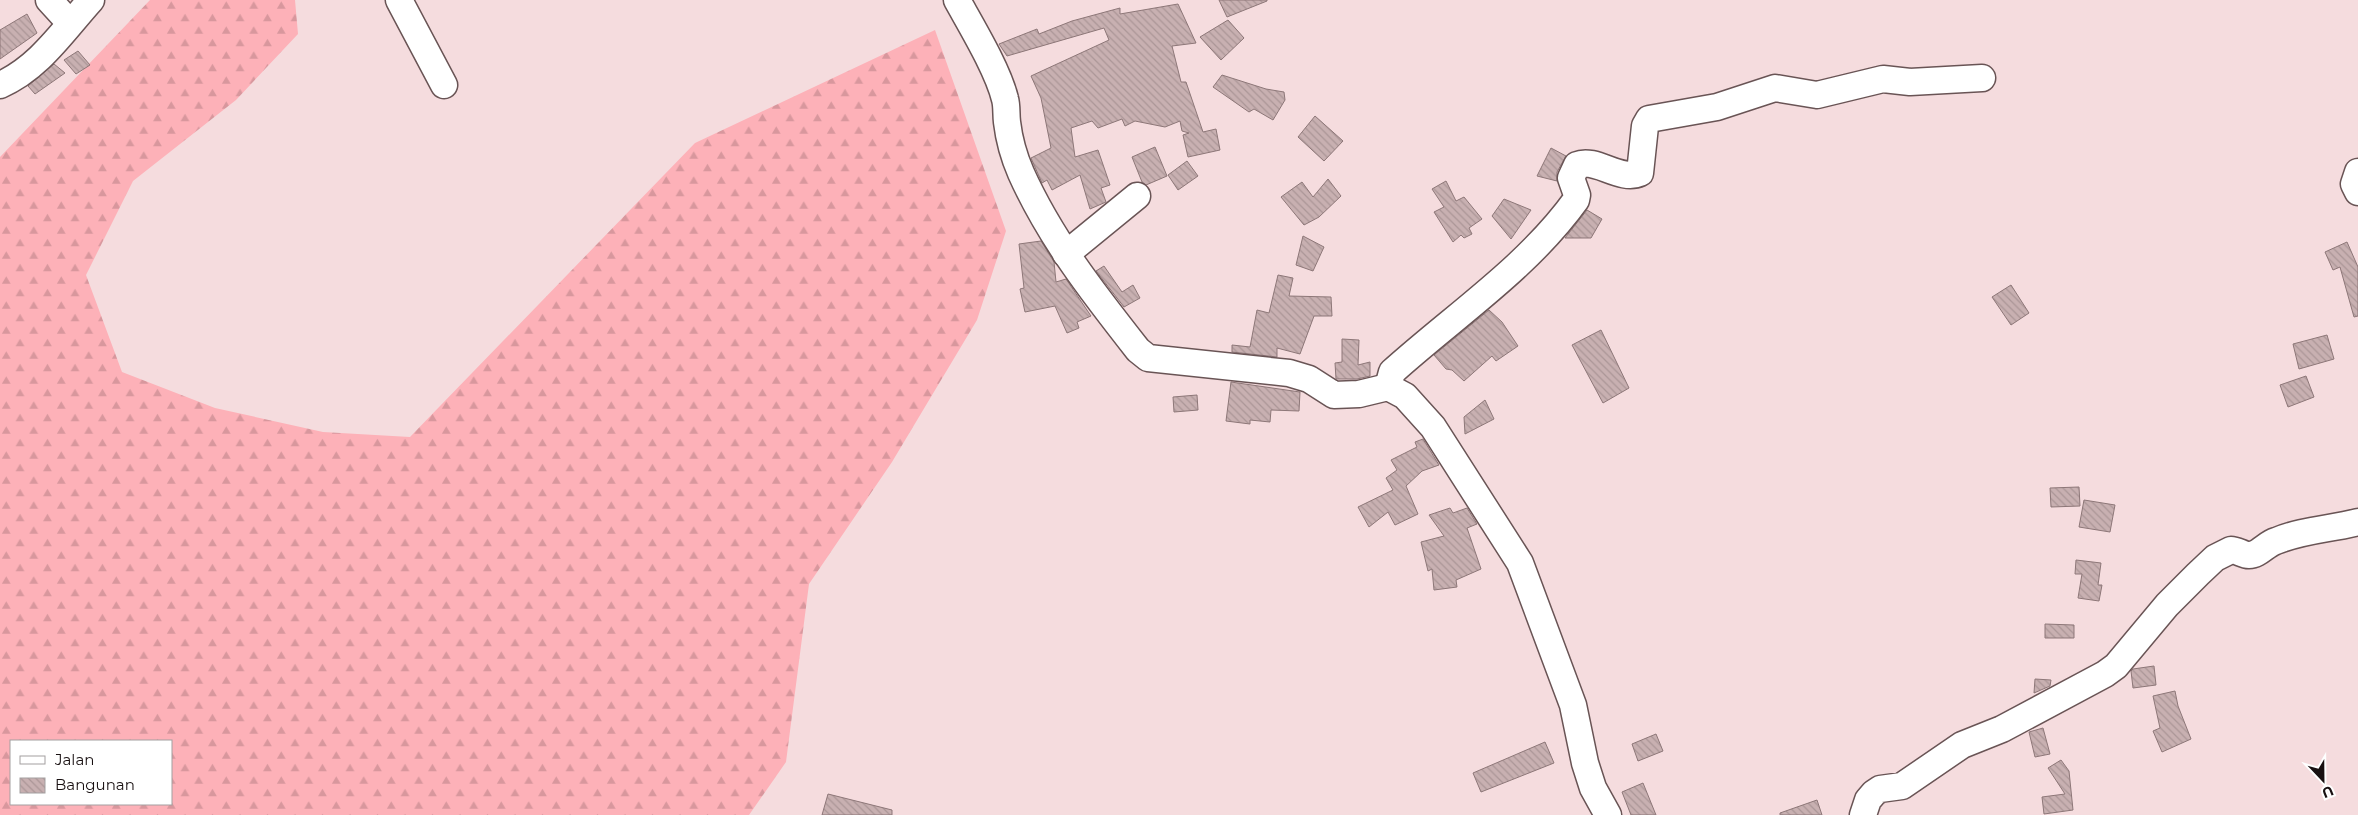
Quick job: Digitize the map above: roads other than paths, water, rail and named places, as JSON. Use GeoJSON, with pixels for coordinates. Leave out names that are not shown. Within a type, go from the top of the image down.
{"type":"FeatureCollection","features":[{"type":"Feature","properties":{"kind":"street"},"geometry":{"type":"LineString","coordinates":[[50,0],[70,23]]}},
{"type":"Feature","properties":{"kind":"street"},"geometry":{"type":"LineString","coordinates":[[0,85],[34,64],[91,0]]}},
{"type":"Feature","properties":{"kind":"street"},"geometry":{"type":"LineString","coordinates":[[399,0],[444,85]]}},
{"type":"Feature","properties":{"kind":"street"},"geometry":{"type":"LineString","coordinates":[[957,0],[1005,99],[1010,141],[1020,172],[1066,254],[1138,350],[1148,358],[1290,373],[1309,380],[1334,395],[1359,394],[1388,387],[1405,396],[1434,427],[1520,562],[1573,705],[1590,780],[1608,815]]}},
{"type":"Feature","properties":{"kind":"street"},"geometry":{"type":"LineString","coordinates":[[1388,387],[1392,372],[1510,271],[1554,230],[1576,200],[1571,178],[1577,165],[1589,164],[1607,170],[1635,175],[1640,172],[1645,126],[1649,119],[1717,107],[1774,88],[1817,95],[1883,79],[1910,82],[1982,78]]}},
{"type":"Feature","properties":{"kind":"street"},"geometry":{"type":"LineString","coordinates":[[2358,172],[2354,184],[2358,192]]}},
{"type":"Feature","properties":{"kind":"street"},"geometry":{"type":"LineString","coordinates":[[1066,254],[1137,196]]}},
{"type":"Feature","properties":{"kind":"street"},"geometry":{"type":"LineString","coordinates":[[1863,815],[1868,800],[1874,793],[1902,786],[1962,745],[2002,729],[2116,666],[2167,605],[2219,555],[2231,550],[2252,555],[2275,541],[2312,530],[2343,528],[2358,522]]}}]}
